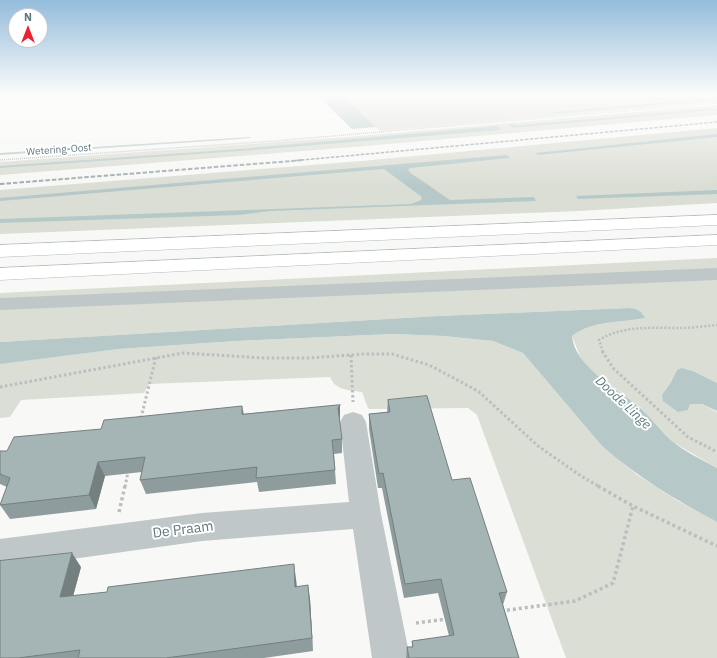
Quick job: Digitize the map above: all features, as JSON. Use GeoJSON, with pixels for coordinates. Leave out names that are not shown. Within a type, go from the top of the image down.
{"type":"FeatureCollection","features":[{"type":"Feature","properties":{"kind":"highway"},"geometry":{"type":"LineString","coordinates":[[611,224],[717,215]]}},
{"type":"Feature","properties":{"kind":"highway"},"geometry":{"type":"LineString","coordinates":[[0,251],[717,220]]}},
{"type":"Feature","properties":{"kind":"highway"},"geometry":{"type":"LineString","coordinates":[[0,274],[717,240]]}},
{"type":"Feature","properties":{"kind":"street"},"geometry":{"type":"LineString","coordinates":[[0,304],[717,274]]}},
{"type":"Feature","properties":{"kind":"street"},"geometry":{"type":"LineString","coordinates":[[353,422],[366,514],[391,658]]}},
{"type":"Feature","properties":{"kind":"street","name":"De Praam"},"geometry":{"type":"LineString","coordinates":[[0,554],[202,527],[366,514]]}},
{"type":"Feature","properties":{"kind":"path","name":"Wetering-Oost"},"geometry":{"type":"LineString","coordinates":[[0,160],[283,140],[462,125]]}},
{"type":"Feature","properties":{"kind":"path"},"geometry":{"type":"LineString","coordinates":[[717,324],[682,328],[635,328],[605,334],[599,340],[603,353],[614,369],[688,437],[717,452]]}},
{"type":"Feature","properties":{"kind":"path"},"geometry":{"type":"LineString","coordinates":[[351,355],[353,422]]}},
{"type":"Feature","properties":{"kind":"path"},"geometry":{"type":"LineString","coordinates":[[140,422],[156,357]]}},
{"type":"Feature","properties":{"kind":"path"},"geometry":{"type":"LineString","coordinates":[[112,540],[129,466]]}},
{"type":"Feature","properties":{"kind":"path"},"geometry":{"type":"LineString","coordinates":[[496,612],[576,601],[613,583],[633,506]]}},
{"type":"Feature","properties":{"kind":"path"},"geometry":{"type":"LineString","coordinates":[[386,628],[449,618]]}},
{"type":"Feature","properties":{"kind":"shaded area"},"geometry":{"type":"Polygon","coordinates":[[[373,125],[453,125],[380,131],[373,125]]]}},
{"type":"Feature","properties":{"kind":"shaded area"},"geometry":{"type":"Polygon","coordinates":[[[490,125],[607,125],[354,147],[0,175],[0,162],[348,137],[490,125]]]}},
{"type":"Feature","properties":{"kind":"shaded area"},"geometry":{"type":"Polygon","coordinates":[[[717,128],[717,203],[579,211],[0,234],[0,190],[361,161],[717,128]]]}},
{"type":"Feature","properties":{"kind":"shaded area"},"geometry":{"type":"Polygon","coordinates":[[[717,258],[717,383],[695,372],[677,370],[665,390],[688,410],[690,404],[702,404],[717,412],[717,468],[673,442],[639,406],[587,367],[580,356],[572,336],[589,327],[645,318],[629,308],[438,316],[0,342],[0,293],[717,258]]]}},
{"type":"Feature","properties":{"kind":"shaded area"},"geometry":{"type":"Polygon","coordinates":[[[392,334],[444,336],[493,341],[523,353],[602,446],[636,474],[678,501],[717,522],[717,658],[566,658],[477,415],[468,408],[370,409],[368,408],[362,392],[343,389],[336,385],[330,377],[149,384],[144,393],[21,400],[10,417],[0,418],[0,364],[119,349],[236,341],[392,334]]]}},
{"type":"Feature","properties":{"kind":"water"},"geometry":{"type":"Polygon","coordinates":[[[348,125],[374,125],[376,127],[352,129],[348,125]]]}},
{"type":"Feature","properties":{"kind":"water"},"geometry":{"type":"Polygon","coordinates":[[[509,125],[550,125],[513,128],[509,125]]]}},
{"type":"Feature","properties":{"kind":"water"},"geometry":{"type":"Polygon","coordinates":[[[497,126],[501,130],[240,151],[0,168],[0,166],[240,149],[497,126]]]}},
{"type":"Feature","properties":{"kind":"water"},"geometry":{"type":"Polygon","coordinates":[[[717,134],[717,137],[538,155],[535,153],[717,134]]]}},
{"type":"Feature","properties":{"kind":"water"},"geometry":{"type":"Polygon","coordinates":[[[250,137],[225,140],[0,155],[0,153],[250,137]]]}},
{"type":"Feature","properties":{"kind":"water"},"geometry":{"type":"Polygon","coordinates":[[[507,155],[510,158],[410,168],[408,170],[450,200],[534,197],[536,201],[270,211],[239,215],[0,223],[0,219],[411,204],[421,200],[422,197],[384,169],[0,201],[0,198],[507,155]]]}},
{"type":"Feature","properties":{"kind":"water"},"geometry":{"type":"Polygon","coordinates":[[[717,190],[717,194],[578,199],[576,196],[717,190]]]}},
{"type":"Feature","properties":{"kind":"water","name":"Doode Linge"},"geometry":{"type":"Polygon","coordinates":[[[629,308],[639,311],[645,318],[589,327],[572,336],[575,347],[580,357],[588,367],[638,406],[672,441],[688,452],[717,468],[717,522],[657,487],[615,457],[602,446],[523,353],[493,341],[444,336],[392,334],[236,341],[119,349],[0,364],[0,342],[438,316],[629,308]]]}},
{"type":"Feature","properties":{"kind":"water"},"geometry":{"type":"Polygon","coordinates":[[[682,368],[695,372],[717,383],[717,411],[702,404],[690,404],[688,410],[678,412],[663,401],[662,395],[677,370],[682,368]]]}},
{"type":"Feature","properties":{"kind":"building"},"geometry":{"type":"Polygon","coordinates":[[[427,396],[452,480],[470,478],[507,592],[499,593],[519,658],[409,658],[407,647],[413,647],[412,641],[454,635],[441,579],[405,584],[383,473],[379,474],[369,414],[390,412],[388,400],[427,396]]]}},
{"type":"Feature","properties":{"kind":"building"},"geometry":{"type":"Polygon","coordinates":[[[340,405],[338,408],[342,439],[332,440],[335,470],[256,478],[257,467],[140,480],[145,457],[98,462],[89,495],[0,505],[10,478],[0,474],[0,451],[7,451],[14,437],[101,429],[104,420],[242,406],[242,414],[340,405]]]}},
{"type":"Feature","properties":{"kind":"building"},"geometry":{"type":"Polygon","coordinates":[[[72,553],[60,597],[107,592],[108,587],[294,564],[295,587],[308,585],[312,638],[166,658],[78,658],[80,650],[18,658],[0,658],[0,561],[72,553]]]}},
{"type":"Feature","properties":{"kind":"railway"},"geometry":{"type":"LineString","coordinates":[[291,161],[687,125]]}},
{"type":"Feature","properties":{"kind":"railway"},"geometry":{"type":"LineString","coordinates":[[0,184],[304,160]]}}]}
